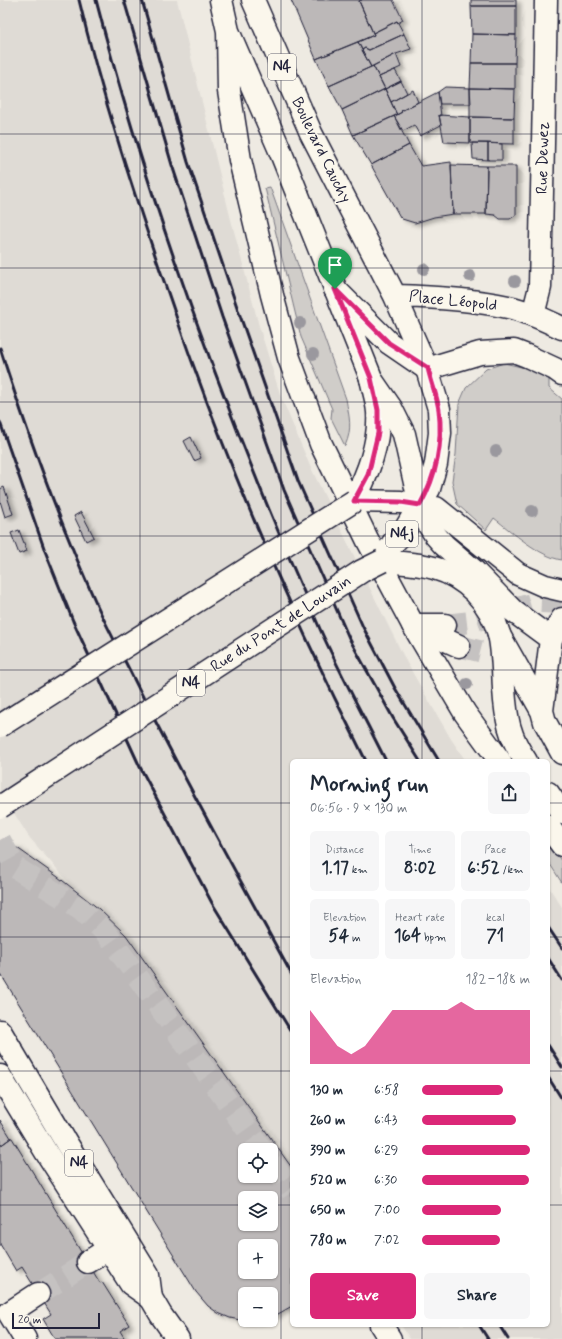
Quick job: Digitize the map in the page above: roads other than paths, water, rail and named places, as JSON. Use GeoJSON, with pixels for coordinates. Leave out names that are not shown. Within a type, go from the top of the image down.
{"type":"FeatureCollection","features":[{"type":"Feature","properties":{"kind":"main road","name":"N4"},"geometry":{"type":"LineString","coordinates":[[0,726],[354,501],[368,475],[378,433],[378,410],[371,378],[279,148],[228,31],[221,0]]}},
{"type":"Feature","properties":{"kind":"main road","name":"Boulevard Cauchy"},"geometry":{"type":"LineString","coordinates":[[253,0],[309,127],[395,296]]}},
{"type":"Feature","properties":{"kind":"main road","name":"Rue Dewez"},"geometry":{"type":"LineString","coordinates":[[533,315],[540,287],[541,264],[546,0]]}},
{"type":"Feature","properties":{"kind":"main road"},"geometry":{"type":"LineString","coordinates":[[228,31],[229,91],[240,160],[272,295],[289,358],[321,444],[368,540],[413,625],[465,713],[499,759]]}},
{"type":"Feature","properties":{"kind":"main road"},"geometry":{"type":"LineString","coordinates":[[335,289],[389,343],[428,368],[480,353],[514,351],[555,369],[562,374]]}},
{"type":"Feature","properties":{"kind":"main road","name":"Place Léopold"},"geometry":{"type":"LineString","coordinates":[[382,561],[393,543],[403,533],[429,489],[436,464],[440,433],[439,409],[428,368],[395,296],[434,298],[508,307],[533,315],[562,328]]}},
{"type":"Feature","properties":{"kind":"main road"},"geometry":{"type":"LineString","coordinates":[[371,378],[391,408],[404,434],[420,505],[429,525],[444,545],[472,569],[513,611],[556,637]]}},
{"type":"Feature","properties":{"kind":"main road"},"geometry":{"type":"LineString","coordinates":[[354,501],[401,502],[436,508],[518,574],[545,586],[562,590]]}},
{"type":"Feature","properties":{"kind":"main road","name":"N4j"},"geometry":{"type":"LineString","coordinates":[[382,561],[434,568],[450,573],[462,580],[487,606],[499,635],[509,728],[519,752],[524,759]]}},
{"type":"Feature","properties":{"kind":"main road","name":"Rue du Pont de Louvain"},"geometry":{"type":"LineString","coordinates":[[0,807],[362,571],[382,561]]}},
{"type":"Feature","properties":{"kind":"main road"},"geometry":{"type":"LineString","coordinates":[[542,711],[556,637],[562,619]]}},
{"type":"Feature","properties":{"kind":"main road"},"geometry":{"type":"LineString","coordinates":[[413,625],[445,626]]}},
{"type":"Feature","properties":{"kind":"main road"},"geometry":{"type":"LineString","coordinates":[[413,625],[459,646]]}},
{"type":"Feature","properties":{"kind":"main road"},"geometry":{"type":"LineString","coordinates":[[499,635],[542,711],[544,722],[562,753]]}},
{"type":"Feature","properties":{"kind":"main road"},"geometry":{"type":"LineString","coordinates":[[550,796],[562,813]]}},
{"type":"Feature","properties":{"kind":"main road"},"geometry":{"type":"LineString","coordinates":[[550,829],[562,845]]}},
{"type":"Feature","properties":{"kind":"main road","name":"N4"},"geometry":{"type":"LineString","coordinates":[[0,1031],[67,1144],[148,1275],[151,1298],[161,1316],[178,1339]]}},
{"type":"Feature","properties":{"kind":"main road"},"geometry":{"type":"LineString","coordinates":[[0,1076],[46,1152],[131,1284],[151,1298]]}},
{"type":"Feature","properties":{"kind":"main road"},"geometry":{"type":"LineString","coordinates":[[88,1262],[108,1249]]}},
{"type":"Feature","properties":{"kind":"main road"},"geometry":{"type":"LineString","coordinates":[[25,1339],[10,1313],[38,1294]]}},
{"type":"Feature","properties":{"kind":"main road"},"geometry":{"type":"LineString","coordinates":[[382,1327],[390,1339]]}},
{"type":"Feature","properties":{"kind":"tunnel"},"geometry":{"type":"LineString","coordinates":[[445,625],[471,622],[538,602],[562,603]]}},
{"type":"Feature","properties":{"kind":"tunnel"},"geometry":{"type":"LineString","coordinates":[[459,646],[487,653]]}},
{"type":"Feature","properties":{"kind":"tunnel"},"geometry":{"type":"LineString","coordinates":[[0,840],[16,868],[81,909],[106,933],[257,1143]]}},
{"type":"Feature","properties":{"kind":"tunnel"},"geometry":{"type":"LineString","coordinates":[[278,1172],[290,1189]]}},
{"type":"Feature","properties":{"kind":"tunnel"},"geometry":{"type":"LineString","coordinates":[[38,1294],[88,1262]]}},
{"type":"Feature","properties":{"kind":"railway"},"geometry":{"type":"LineString","coordinates":[[79,0],[106,102],[127,170],[160,270],[232,468],[296,616],[365,759]]}},
{"type":"Feature","properties":{"kind":"railway"},"geometry":{"type":"LineString","coordinates":[[96,0],[142,161],[195,319],[224,397],[320,629],[385,759]]}},
{"type":"Feature","properties":{"kind":"railway"},"geometry":{"type":"LineString","coordinates":[[124,0],[172,165],[222,317],[284,490],[349,638],[393,718],[419,759]]}},
{"type":"Feature","properties":{"kind":"railway"},"geometry":{"type":"LineString","coordinates":[[142,0],[188,162],[298,481],[363,627],[395,688],[438,759]]}},
{"type":"Feature","properties":{"kind":"railway"},"geometry":{"type":"LineString","coordinates":[[0,348],[45,478],[83,574],[97,605],[171,752],[290,971]]}},
{"type":"Feature","properties":{"kind":"railway"},"geometry":{"type":"LineString","coordinates":[[0,422],[45,551],[73,621],[140,767],[212,903],[290,1030]]}},
{"type":"Feature","properties":{"kind":"railway"},"geometry":{"type":"LineString","coordinates":[[550,930],[562,948]]}},
{"type":"Feature","properties":{"kind":"railway"},"geometry":{"type":"LineString","coordinates":[[550,961],[562,980]]}},
{"type":"Feature","properties":{"kind":"railway"},"geometry":{"type":"LineString","coordinates":[[550,1048],[562,1067]]}},
{"type":"Feature","properties":{"kind":"railway"},"geometry":{"type":"LineString","coordinates":[[550,1080],[562,1099]]}},
{"type":"Feature","properties":{"kind":"railway"},"geometry":{"type":"LineString","coordinates":[[480,1327],[488,1339]]}},
{"type":"Feature","properties":{"kind":"railway"},"geometry":{"type":"LineString","coordinates":[[500,1327],[508,1339]]}}]}
